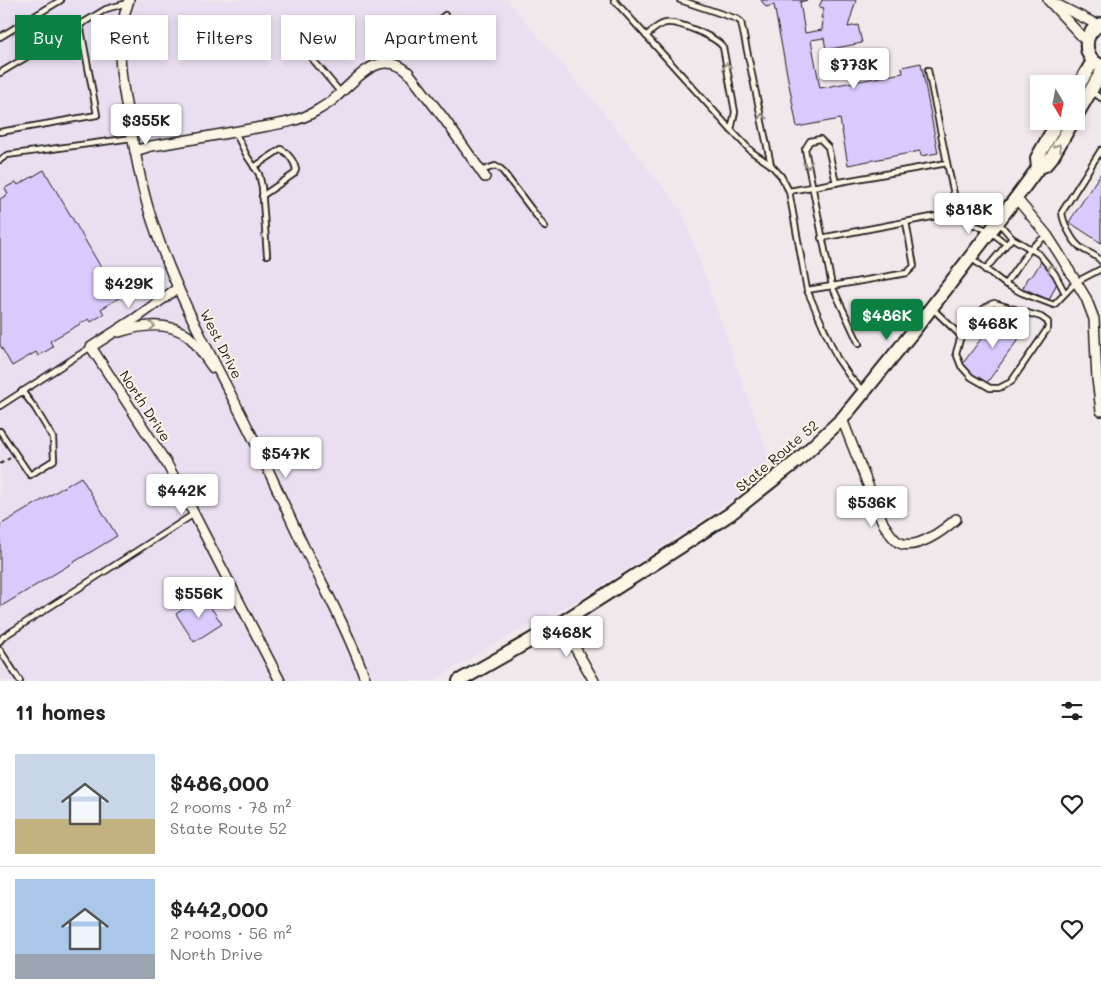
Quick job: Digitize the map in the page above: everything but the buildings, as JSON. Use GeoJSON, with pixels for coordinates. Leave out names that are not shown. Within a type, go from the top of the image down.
{"type":"FeatureCollection","features":[{"type":"Feature","properties":{"kind":"main road"},"geometry":{"type":"LineString","coordinates":[[1085,79],[1097,64],[1088,54],[1086,41],[1089,34],[1100,25]]}},
{"type":"Feature","properties":{"kind":"main road"},"geometry":{"type":"LineString","coordinates":[[1085,107],[1096,95],[1101,73]]}},
{"type":"Feature","properties":{"kind":"main road","name":"State Route 52"},"geometry":{"type":"LineString","coordinates":[[1038,168],[1037,158],[1053,130]]}},
{"type":"Feature","properties":{"kind":"main road","name":"State Route 52"},"geometry":{"type":"LineString","coordinates":[[459,681],[561,622],[730,514],[797,461],[842,419],[994,227],[1038,168],[1045,165],[1052,157],[1068,130]]}},
{"type":"Feature","properties":{"kind":"street","name":"West Drive"},"geometry":{"type":"LineString","coordinates":[[129,1],[122,26],[119,47],[121,82],[146,202],[154,227],[178,288],[358,657],[366,681]]}},
{"type":"Feature","properties":{"kind":"street"},"geometry":{"type":"LineString","coordinates":[[1049,1],[1100,25]]}},
{"type":"Feature","properties":{"kind":"street"},"geometry":{"type":"LineString","coordinates":[[1049,1],[1086,41]]}},
{"type":"Feature","properties":{"kind":"street"},"geometry":{"type":"LineString","coordinates":[[135,151],[151,146],[236,132],[302,118],[315,112],[372,67],[384,62],[401,66],[408,72],[483,174]]}},
{"type":"Feature","properties":{"kind":"street"},"geometry":{"type":"LineString","coordinates":[[1016,198],[1047,235],[1086,298],[1098,325],[1096,379],[1101,409]]}},
{"type":"Feature","properties":{"kind":"street"},"geometry":{"type":"LineString","coordinates":[[91,347],[178,288]]}},
{"type":"Feature","properties":{"kind":"street"},"geometry":{"type":"LineString","coordinates":[[105,338],[127,330],[151,325],[168,327],[189,337],[226,385]]}},
{"type":"Feature","properties":{"kind":"street","name":"North Drive"},"geometry":{"type":"LineString","coordinates":[[91,347],[167,464],[280,681]]}},
{"type":"Feature","properties":{"kind":"street"},"geometry":{"type":"LineString","coordinates":[[842,419],[883,522],[892,536],[900,542],[918,543],[945,530],[956,519]]}},
{"type":"Feature","properties":{"kind":"street"},"geometry":{"type":"LineString","coordinates":[[561,622],[594,681]]}},
{"type":"Feature","properties":{"kind":"lane"},"geometry":{"type":"LineString","coordinates":[[0,37],[61,0]]}},
{"type":"Feature","properties":{"kind":"lane"},"geometry":{"type":"LineString","coordinates":[[614,0],[731,130],[752,152],[771,164],[781,176],[789,191],[807,290],[837,358],[850,377],[864,392]]}},
{"type":"Feature","properties":{"kind":"lane"},"geometry":{"type":"LineString","coordinates":[[680,0],[737,18],[741,22],[771,164]]}},
{"type":"Feature","properties":{"kind":"lane"},"geometry":{"type":"LineString","coordinates":[[81,23],[106,8],[129,1]]}},
{"type":"Feature","properties":{"kind":"lane"},"geometry":{"type":"LineString","coordinates":[[646,36],[661,24],[673,22],[720,41],[723,47],[735,112],[731,130]]}},
{"type":"Feature","properties":{"kind":"lane"},"geometry":{"type":"LineString","coordinates":[[0,132],[97,115],[81,29]]}},
{"type":"Feature","properties":{"kind":"lane"},"geometry":{"type":"LineString","coordinates":[[0,73],[21,60]]}},
{"type":"Feature","properties":{"kind":"lane"},"geometry":{"type":"LineString","coordinates":[[313,60],[341,93]]}},
{"type":"Feature","properties":{"kind":"lane"},"geometry":{"type":"LineString","coordinates":[[928,70],[958,212],[972,224],[1005,228],[1012,238],[1040,254],[1065,293]]}},
{"type":"Feature","properties":{"kind":"lane"},"geometry":{"type":"LineString","coordinates":[[236,132],[259,174],[267,255]]}},
{"type":"Feature","properties":{"kind":"lane"},"geometry":{"type":"LineString","coordinates":[[0,160],[7,155],[132,138]]}},
{"type":"Feature","properties":{"kind":"lane"},"geometry":{"type":"LineString","coordinates":[[836,183],[828,147],[820,140],[810,142],[805,149],[821,238],[832,286],[859,344]]}},
{"type":"Feature","properties":{"kind":"lane"},"geometry":{"type":"LineString","coordinates":[[254,167],[281,149],[286,151],[296,165],[294,174],[262,196]]}},
{"type":"Feature","properties":{"kind":"lane"},"geometry":{"type":"LineString","coordinates":[[1101,150],[1062,212],[1073,238],[1080,247],[1101,261]]}},
{"type":"Feature","properties":{"kind":"lane"},"geometry":{"type":"LineString","coordinates":[[789,191],[947,162]]}},
{"type":"Feature","properties":{"kind":"lane"},"geometry":{"type":"LineString","coordinates":[[483,174],[495,166],[501,169],[545,227]]}},
{"type":"Feature","properties":{"kind":"lane"},"geometry":{"type":"LineString","coordinates":[[821,238],[958,212]]}},
{"type":"Feature","properties":{"kind":"lane"},"geometry":{"type":"LineString","coordinates":[[807,290],[908,273],[914,266],[906,222]]}},
{"type":"Feature","properties":{"kind":"lane"},"geometry":{"type":"LineString","coordinates":[[994,227],[1006,244]]}},
{"type":"Feature","properties":{"kind":"lane"},"geometry":{"type":"LineString","coordinates":[[1005,284],[1031,248],[1047,235]]}},
{"type":"Feature","properties":{"kind":"lane"},"geometry":{"type":"LineString","coordinates":[[986,270],[1012,238]]}},
{"type":"Feature","properties":{"kind":"lane"},"geometry":{"type":"LineString","coordinates":[[970,257],[1005,284],[1022,293],[1054,305],[1076,282],[1101,269]]}},
{"type":"Feature","properties":{"kind":"lane"},"geometry":{"type":"LineString","coordinates":[[994,303],[1041,317],[1048,322],[1048,328],[1011,382],[1000,388],[990,388],[971,377],[961,366],[956,353],[961,336],[982,310],[994,303]]}},
{"type":"Feature","properties":{"kind":"lane"},"geometry":{"type":"LineString","coordinates":[[931,307],[961,336]]}},
{"type":"Feature","properties":{"kind":"lane"},"geometry":{"type":"LineString","coordinates":[[0,406],[91,347]]}},
{"type":"Feature","properties":{"kind":"lane"},"geometry":{"type":"LineString","coordinates":[[0,431],[30,475],[54,460],[53,438],[36,408],[22,391]]}},
{"type":"Feature","properties":{"kind":"lane"},"geometry":{"type":"LineString","coordinates":[[0,641],[3,637],[194,514]]}},
{"type":"Feature","properties":{"kind":"lane"},"geometry":{"type":"LineString","coordinates":[[0,650],[20,681]]}},
{"type":"Feature","properties":{"kind":"path"},"geometry":{"type":"LineString","coordinates":[[0,464],[16,454]]}},
{"type":"Feature","properties":{"kind":"shaded area"},"geometry":{"type":"Polygon","coordinates":[[[0,0],[507,0],[603,112],[682,211],[770,460],[740,494],[637,563],[576,601],[492,645],[433,681],[0,681],[0,0]]]}}]}
